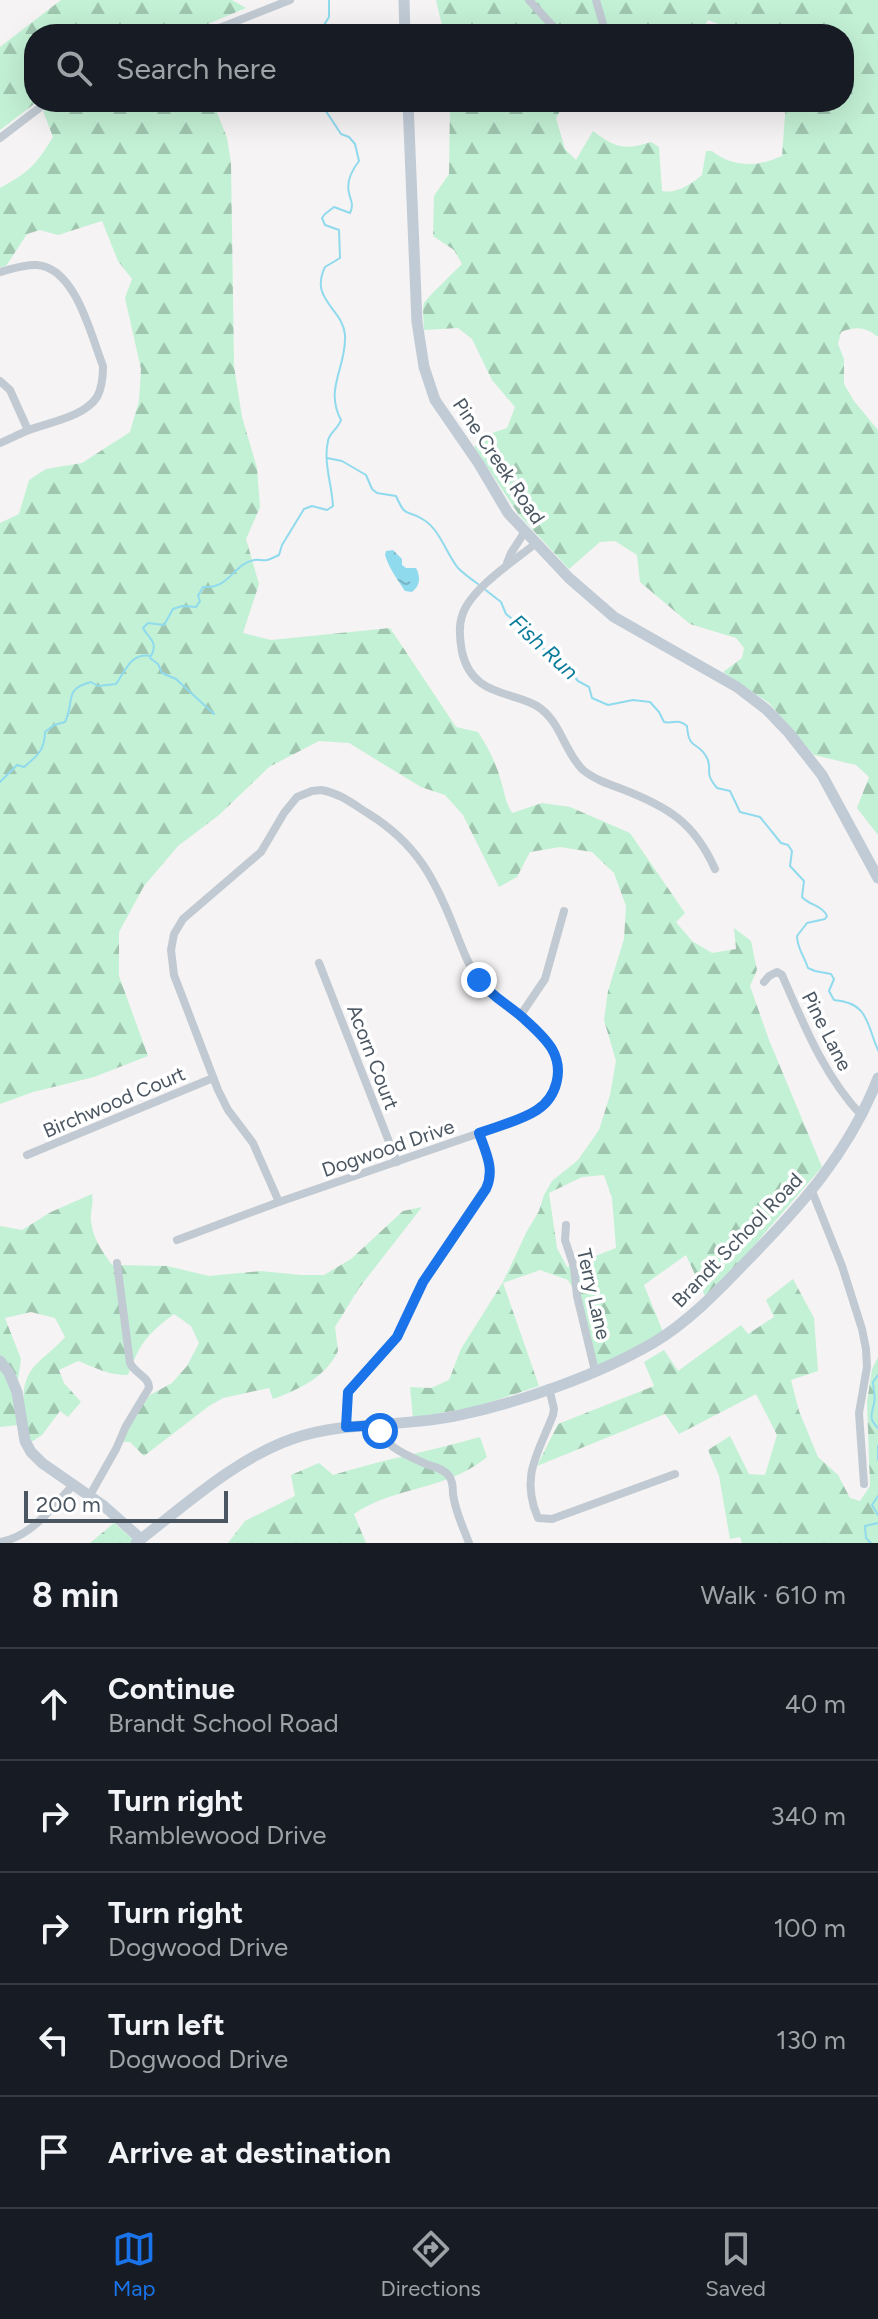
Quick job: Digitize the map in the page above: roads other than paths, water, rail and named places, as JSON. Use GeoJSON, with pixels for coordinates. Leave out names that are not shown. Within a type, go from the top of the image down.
{"type":"FeatureCollection","features":[{"type":"Feature","properties":{"kind":"street"},"geometry":{"type":"LineString","coordinates":[[229,24],[290,0]]}},
{"type":"Feature","properties":{"kind":"street"},"geometry":{"type":"LineString","coordinates":[[404,0],[405,24]]}},
{"type":"Feature","properties":{"kind":"street"},"geometry":{"type":"LineString","coordinates":[[529,0],[551,24]]}},
{"type":"Feature","properties":{"kind":"street"},"geometry":{"type":"LineString","coordinates":[[596,0],[603,24]]}},
{"type":"Feature","properties":{"kind":"street"},"geometry":{"type":"LineString","coordinates":[[0,138],[34,112]]}},
{"type":"Feature","properties":{"kind":"street","name":"Pine Creek Road"},"geometry":{"type":"LineString","coordinates":[[408,112],[417,322],[424,367],[435,400],[508,513],[569,578],[614,617],[721,677],[767,710],[789,733],[822,775],[878,878]]}},
{"type":"Feature","properties":{"kind":"street"},"geometry":{"type":"LineString","coordinates":[[0,272],[41,265],[61,275],[74,293],[103,366],[100,390],[88,407],[0,443]]}},
{"type":"Feature","properties":{"kind":"street"},"geometry":{"type":"LineString","coordinates":[[0,381],[10,390],[28,430]]}},
{"type":"Feature","properties":{"kind":"street"},"geometry":{"type":"LineString","coordinates":[[524,533],[507,563],[463,612],[460,640],[469,672],[489,688],[543,710],[586,773],[643,797],[682,820],[699,839],[715,869]]}},
{"type":"Feature","properties":{"kind":"street"},"geometry":{"type":"LineString","coordinates":[[507,563],[535,544]]}},
{"type":"Feature","properties":{"kind":"street","name":"Dogwood Drive"},"geometry":{"type":"LineString","coordinates":[[312,791],[333,792],[387,826],[419,856],[439,890],[472,970],[487,990],[520,1016],[552,1048],[556,1057],[558,1069],[554,1091],[540,1108],[479,1133],[279,1202],[260,1156],[228,1110],[213,1078],[172,965],[174,934],[183,919],[261,852],[297,797],[312,791]]}},
{"type":"Feature","properties":{"kind":"street"},"geometry":{"type":"LineString","coordinates":[[520,1016],[545,979],[564,911]]}},
{"type":"Feature","properties":{"kind":"street","name":"Acorn Court"},"geometry":{"type":"LineString","coordinates":[[319,963],[397,1162]]}},
{"type":"Feature","properties":{"kind":"street","name":"Pine Lane"},"geometry":{"type":"LineString","coordinates":[[764,982],[777,972],[782,975],[829,1075],[862,1116]]}},
{"type":"Feature","properties":{"kind":"street","name":"Birchwood Court"},"geometry":{"type":"LineString","coordinates":[[27,1155],[213,1078]]}},
{"type":"Feature","properties":{"kind":"street","name":"Brandt School Road"},"geometry":{"type":"LineString","coordinates":[[138,1541],[260,1453],[291,1439],[346,1427],[416,1423],[460,1415],[595,1371],[651,1344],[715,1295],[812,1191],[842,1151],[862,1116],[878,1078]]}},
{"type":"Feature","properties":{"kind":"street"},"geometry":{"type":"LineString","coordinates":[[346,1427],[348,1392],[397,1337],[423,1282],[486,1189],[491,1177],[490,1166],[479,1133]]}},
{"type":"Feature","properties":{"kind":"street"},"geometry":{"type":"LineString","coordinates":[[812,1191],[842,1266],[866,1349],[867,1367],[859,1413],[864,1484]]}},
{"type":"Feature","properties":{"kind":"street"},"geometry":{"type":"LineString","coordinates":[[177,1240],[279,1202]]}},
{"type":"Feature","properties":{"kind":"street","name":"Terry Lane"},"geometry":{"type":"LineString","coordinates":[[566,1225],[565,1240],[574,1267],[577,1296],[595,1371]]}},
{"type":"Feature","properties":{"kind":"street"},"geometry":{"type":"LineString","coordinates":[[90,1495],[149,1388],[149,1383],[134,1371],[130,1363],[117,1263]]}},
{"type":"Feature","properties":{"kind":"street"},"geometry":{"type":"LineString","coordinates":[[0,1361],[17,1392],[27,1447],[42,1463],[124,1522],[138,1541]]}},
{"type":"Feature","properties":{"kind":"street"},"geometry":{"type":"LineString","coordinates":[[549,1388],[553,1415],[532,1469],[529,1486],[538,1518],[552,1519],[675,1474]]}},
{"type":"Feature","properties":{"kind":"street"},"geometry":{"type":"LineString","coordinates":[[380,1425],[381,1435],[390,1445],[450,1476],[455,1504],[469,1543]]}},
{"type":"Feature","properties":{"kind":"street"},"geometry":{"type":"LineString","coordinates":[[0,1542],[26,1532],[74,1484]]}},
{"type":"Feature","properties":{"kind":"water"},"geometry":{"type":"Polygon","coordinates":[[[393,550],[402,559],[402,565],[418,571],[418,584],[412,592],[405,591],[389,564],[386,551],[393,550]]]}},
{"type":"Feature","properties":{"kind":"waterway"},"geometry":{"type":"LineString","coordinates":[[325,24],[329,17],[329,0]]}},
{"type":"Feature","properties":{"kind":"waterway"},"geometry":{"type":"LineString","coordinates":[[0,782],[17,765],[24,767],[36,756],[44,744],[45,732],[65,722],[71,697],[77,688],[91,682],[98,686],[116,684],[134,659],[151,656],[153,644],[143,628],[148,623],[164,625],[173,609],[196,607],[203,587],[219,584],[247,562],[279,555],[304,509],[312,506],[327,510],[333,506],[327,449],[329,438],[341,420],[336,408],[335,387],[345,335],[321,288],[325,267],[340,258],[339,230],[325,225],[322,218],[334,207],[350,213],[349,180],[359,161],[355,144],[341,134],[327,112]]}},
{"type":"Feature","properties":{"kind":"waterway","name":"Fish Run"},"geometry":{"type":"LineString","coordinates":[[327,458],[342,461],[366,475],[377,493],[396,496],[405,511],[430,524],[458,568],[478,584]]}},
{"type":"Feature","properties":{"kind":"waterway","name":"Fish Run"},"geometry":{"type":"LineString","coordinates":[[483,588],[501,602],[506,614],[532,630],[538,646],[550,652],[556,662],[589,687],[592,698],[608,705],[633,700],[650,702],[664,722],[687,726],[692,743],[709,762],[710,778],[717,788],[730,791],[740,812],[760,817],[781,843],[788,845],[792,851],[790,866],[804,881],[802,897],[827,916],[807,923],[797,936],[801,952],[808,968],[831,974],[834,979],[829,991],[834,1000],[854,1005],[865,1016],[878,1050]]}},
{"type":"Feature","properties":{"kind":"waterway"},"geometry":{"type":"LineString","coordinates":[[150,658],[158,664],[162,673],[176,679],[214,714]]}},
{"type":"Feature","properties":{"kind":"waterway","name":"Fish Run"},"geometry":{"type":"LineString","coordinates":[[878,1375],[873,1382],[875,1398],[872,1416],[878,1428]]}},
{"type":"Feature","properties":{"kind":"waterway","name":"Fish Run"},"geometry":{"type":"LineString","coordinates":[[878,1446],[878,1460]]}},
{"type":"Feature","properties":{"kind":"waterway","name":"Fish Run"},"geometry":{"type":"LineString","coordinates":[[878,1496],[872,1505],[878,1515]]}},
{"type":"Feature","properties":{"kind":"waterway","name":"Fish Run"},"geometry":{"type":"LineString","coordinates":[[871,1543],[866,1538],[865,1526],[878,1523]]}}]}
